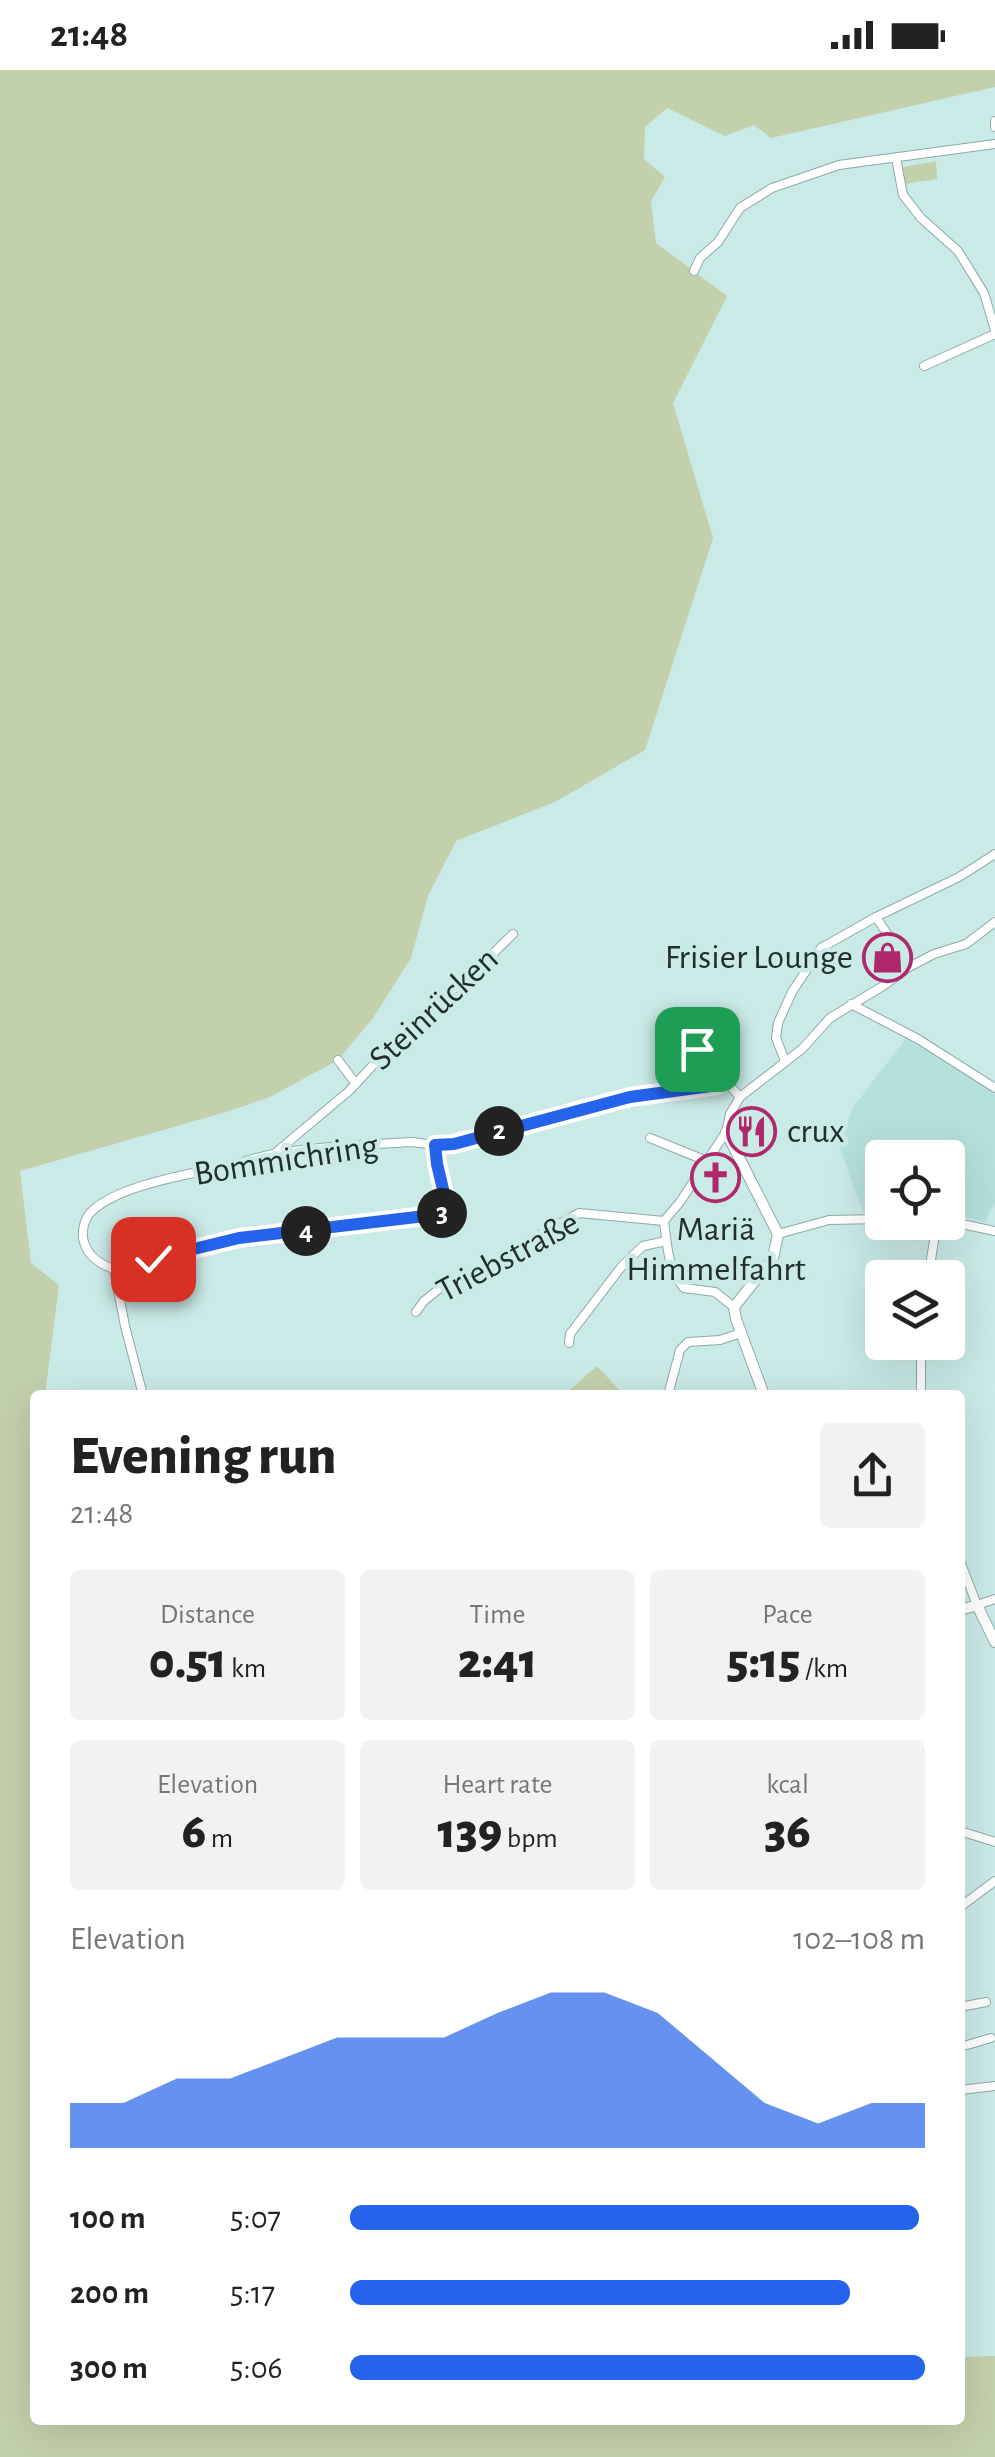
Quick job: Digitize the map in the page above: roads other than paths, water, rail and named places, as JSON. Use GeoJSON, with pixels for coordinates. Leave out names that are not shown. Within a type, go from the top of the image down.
{"type":"FeatureCollection","features":[{"type":"Feature","properties":{"kind":"street"},"geometry":{"type":"LineString","coordinates":[[694,271],[740,208],[762,192],[839,165],[995,144]]}},
{"type":"Feature","properties":{"kind":"street"},"geometry":{"type":"LineString","coordinates":[[896,158],[903,195],[921,218],[958,251],[984,293],[995,332],[924,366]]}},
{"type":"Feature","properties":{"kind":"street"},"geometry":{"type":"LineString","coordinates":[[784,1061],[776,1038],[778,1023],[792,992],[821,948],[959,878],[995,854]]}},
{"type":"Feature","properties":{"kind":"street"},"geometry":{"type":"LineString","coordinates":[[876,917],[910,967]]}},
{"type":"Feature","properties":{"kind":"street"},"geometry":{"type":"LineString","coordinates":[[762,1390],[734,1307],[715,1292],[684,1288],[674,1276],[664,1221],[726,1132],[740,1097],[802,1049],[830,1018],[910,967],[966,944],[995,922]]}},
{"type":"Feature","properties":{"kind":"street","name":"Steinrücken"},"geometry":{"type":"LineString","coordinates":[[274,1154],[356,1084],[412,1023],[513,934]]}},
{"type":"Feature","properties":{"kind":"street"},"geometry":{"type":"LineString","coordinates":[[851,1004],[918,1039],[995,1088]]}},
{"type":"Feature","properties":{"kind":"street"},"geometry":{"type":"LineString","coordinates":[[697,1049],[740,1097]]}},
{"type":"Feature","properties":{"kind":"street","name":"Steinrücken"},"geometry":{"type":"LineString","coordinates":[[338,1060],[356,1084]]}},
{"type":"Feature","properties":{"kind":"street"},"geometry":{"type":"LineString","coordinates":[[435,1145],[454,1144],[630,1097],[725,1081]]}},
{"type":"Feature","properties":{"kind":"street"},"geometry":{"type":"LineString","coordinates":[[726,1132],[778,1234],[773,1258],[734,1307]]}},
{"type":"Feature","properties":{"kind":"street"},"geometry":{"type":"LineString","coordinates":[[650,1138],[707,1161]]}},
{"type":"Feature","properties":{"kind":"street","name":"Bommichring"},"geometry":{"type":"LineString","coordinates":[[354,1145],[435,1145],[447,1206],[442,1214],[239,1238],[114,1269],[94,1259],[82,1236],[90,1212],[114,1197],[176,1176],[274,1154],[354,1145]]}},
{"type":"Feature","properties":{"kind":"street","name":"Triebstraße"},"geometry":{"type":"LineString","coordinates":[[416,1312],[444,1285],[485,1270],[578,1213],[664,1221]]}},
{"type":"Feature","properties":{"kind":"street"},"geometry":{"type":"LineString","coordinates":[[778,1234],[828,1220],[865,1219]]}},
{"type":"Feature","properties":{"kind":"street"},"geometry":{"type":"LineString","coordinates":[[965,1224],[995,1230]]}},
{"type":"Feature","properties":{"kind":"street"},"geometry":{"type":"LineString","coordinates":[[568,1343],[570,1334],[622,1266],[643,1246],[666,1241]]}},
{"type":"Feature","properties":{"kind":"street"},"geometry":{"type":"LineString","coordinates":[[114,1269],[142,1390]]}},
{"type":"Feature","properties":{"kind":"street"},"geometry":{"type":"LineString","coordinates":[[669,1390],[680,1350],[688,1342],[720,1340],[741,1332]]}},
{"type":"Feature","properties":{"kind":"street"},"geometry":{"type":"LineString","coordinates":[[921,1360],[921,1390]]}},
{"type":"Feature","properties":{"kind":"street"},"geometry":{"type":"LineString","coordinates":[[965,1574],[995,1642]]}},
{"type":"Feature","properties":{"kind":"street"},"geometry":{"type":"LineString","coordinates":[[965,1609],[995,1599]]}},
{"type":"Feature","properties":{"kind":"street"},"geometry":{"type":"LineString","coordinates":[[965,1833],[995,1842]]}},
{"type":"Feature","properties":{"kind":"street"},"geometry":{"type":"LineString","coordinates":[[965,1903],[995,1882]]}},
{"type":"Feature","properties":{"kind":"street"},"geometry":{"type":"LineString","coordinates":[[965,2006],[986,2002]]}},
{"type":"Feature","properties":{"kind":"street"},"geometry":{"type":"LineString","coordinates":[[965,2045],[991,2038]]}},
{"type":"Feature","properties":{"kind":"street"},"geometry":{"type":"LineString","coordinates":[[965,2089],[995,2086]]}},
{"type":"Feature","properties":{"kind":"place","name":"Frisier Lounge"},"geometry":{"type":"Point","coordinates":[888,957]}},
{"type":"Feature","properties":{"kind":"place","name":"crux"},"geometry":{"type":"Point","coordinates":[752,1131]}},
{"type":"Feature","properties":{"kind":"place","name":"Mariä Himmelfahrt"},"geometry":{"type":"Point","coordinates":[716,1177]}}]}
